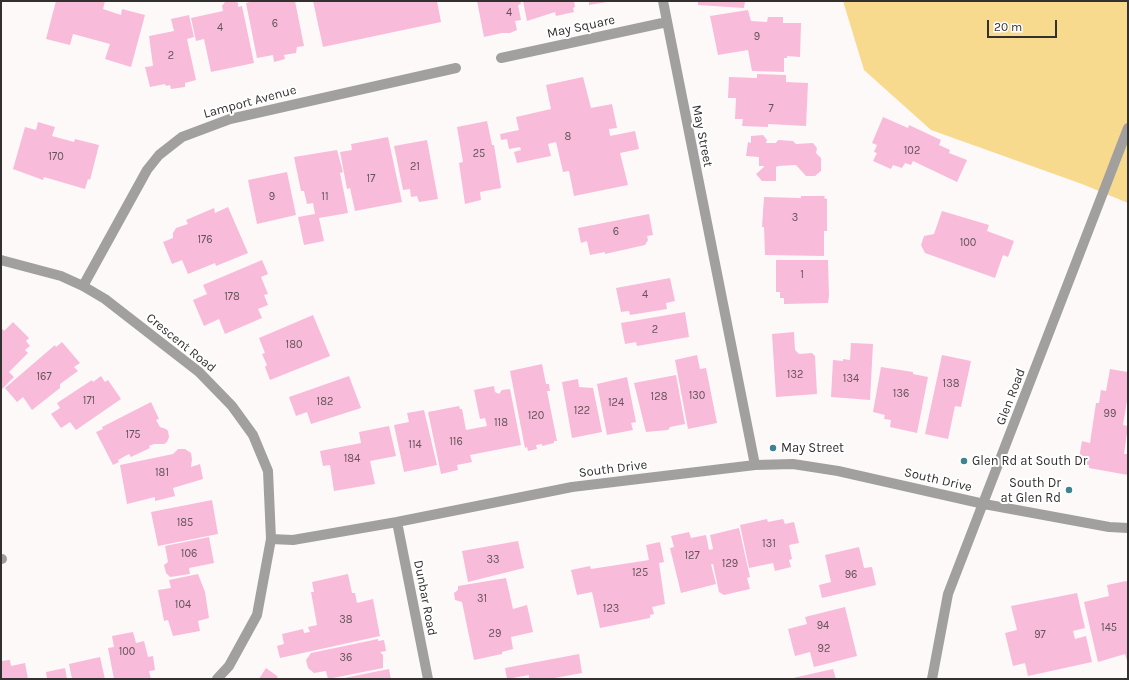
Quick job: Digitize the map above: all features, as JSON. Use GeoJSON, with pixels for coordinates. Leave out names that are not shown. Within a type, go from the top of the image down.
{"type":"FeatureCollection","features":[{"type":"Feature","properties":{"kind":"street","name":"May Street"},"geometry":{"type":"LineString","coordinates":[[662,1],[755,465]]}},
{"type":"Feature","properties":{"kind":"street","name":"May Square"},"geometry":{"type":"LineString","coordinates":[[501,58],[667,22]]}},
{"type":"Feature","properties":{"kind":"street","name":"Lamport Avenue"},"geometry":{"type":"LineString","coordinates":[[83,286],[147,170],[164,150],[182,137],[230,119],[456,68]]}},
{"type":"Feature","properties":{"kind":"street","name":"Glen Road"},"geometry":{"type":"LineString","coordinates":[[932,679],[948,594],[1128,128]]}},
{"type":"Feature","properties":{"kind":"street","name":"Crescent Road"},"geometry":{"type":"LineString","coordinates":[[1,260],[61,276],[83,286],[105,299],[199,372],[232,406],[254,435],[268,471],[271,539]]}},
{"type":"Feature","properties":{"kind":"street","name":"South Drive"},"geometry":{"type":"LineString","coordinates":[[271,539],[293,540],[397,522],[572,487],[755,465],[793,464],[838,471],[984,504],[1109,527],[1128,528]]}},
{"type":"Feature","properties":{"kind":"street","name":"Dunbar Road"},"geometry":{"type":"LineString","coordinates":[[397,522],[428,679]]}},
{"type":"Feature","properties":{"kind":"street","name":"South Drive"},"geometry":{"type":"LineString","coordinates":[[1109,527],[1128,536]]}},
{"type":"Feature","properties":{"kind":"street"},"geometry":{"type":"LineString","coordinates":[[217,679],[229,666],[257,615],[271,539]]}},
{"type":"Feature","properties":{"kind":"shaded area"},"geometry":{"type":"Polygon","coordinates":[[[843,1],[1128,1],[1128,203],[1082,184],[931,130],[864,70],[843,1]]]}},
{"type":"Feature","properties":{"kind":"building"},"geometry":{"type":"Polygon","coordinates":[[[56,1],[105,1],[103,9],[121,15],[122,9],[145,15],[131,67],[105,59],[110,44],[73,34],[70,45],[46,39],[56,1]]]}},
{"type":"Feature","properties":{"kind":"building"},"geometry":{"type":"Polygon","coordinates":[[[235,1],[238,3],[238,7],[242,6],[254,63],[211,72],[204,39],[196,41],[191,18],[223,11],[222,6],[225,2],[235,1]]]}},
{"type":"Feature","properties":{"kind":"building"},"geometry":{"type":"Polygon","coordinates":[[[253,1],[295,1],[304,46],[297,47],[296,53],[284,55],[285,59],[274,62],[273,55],[257,58],[246,3],[253,1]]]}},
{"type":"Feature","properties":{"kind":"building"},"geometry":{"type":"Polygon","coordinates":[[[313,1],[437,1],[441,22],[323,47],[313,1]]]}},
{"type":"Feature","properties":{"kind":"building"},"geometry":{"type":"Polygon","coordinates":[[[477,1],[520,1],[521,4],[518,5],[521,20],[515,21],[517,30],[510,33],[502,33],[484,37],[477,1]]]}},
{"type":"Feature","properties":{"kind":"building"},"geometry":{"type":"Polygon","coordinates":[[[523,1],[574,1],[575,7],[573,8],[574,12],[556,16],[555,12],[527,21],[523,1]]]}},
{"type":"Feature","properties":{"kind":"building"},"geometry":{"type":"Polygon","coordinates":[[[589,1],[607,1],[607,2],[589,5],[589,1]]]}},
{"type":"Feature","properties":{"kind":"building"},"geometry":{"type":"Polygon","coordinates":[[[698,1],[745,1],[744,8],[698,5],[698,1]]]}},
{"type":"Feature","properties":{"kind":"building"},"geometry":{"type":"Polygon","coordinates":[[[748,10],[751,21],[767,22],[768,17],[783,17],[783,23],[801,23],[800,57],[787,56],[787,58],[784,58],[784,72],[752,71],[748,50],[718,55],[710,16],[748,10]]]}},
{"type":"Feature","properties":{"kind":"building"},"geometry":{"type":"Polygon","coordinates":[[[189,15],[194,37],[187,39],[196,80],[185,83],[185,87],[171,89],[170,85],[166,86],[165,84],[150,87],[145,67],[153,66],[149,36],[174,31],[171,19],[189,15]]]}},
{"type":"Feature","properties":{"kind":"building"},"geometry":{"type":"Polygon","coordinates":[[[757,74],[786,75],[786,82],[808,83],[806,126],[768,124],[768,127],[742,126],[743,119],[735,119],[736,98],[728,98],[729,77],[757,78],[757,74]]]}},
{"type":"Feature","properties":{"kind":"building"},"geometry":{"type":"Polygon","coordinates":[[[583,77],[591,108],[612,104],[617,128],[609,129],[610,136],[635,131],[639,149],[620,153],[628,185],[574,196],[569,171],[563,172],[556,142],[548,144],[551,156],[517,163],[514,152],[521,150],[520,147],[509,149],[507,139],[501,140],[500,134],[519,130],[516,117],[551,109],[546,85],[583,77]]]}},
{"type":"Feature","properties":{"kind":"building"},"geometry":{"type":"Polygon","coordinates":[[[883,117],[908,128],[909,125],[941,140],[939,145],[950,150],[949,153],[967,160],[957,182],[913,161],[911,165],[905,163],[902,168],[893,165],[891,169],[873,161],[877,153],[874,152],[877,145],[872,143],[883,117]]]}},
{"type":"Feature","properties":{"kind":"building"},"geometry":{"type":"Polygon","coordinates":[[[487,121],[492,145],[494,145],[501,188],[480,192],[481,200],[465,204],[459,163],[463,162],[457,127],[487,121]]]}},
{"type":"Feature","properties":{"kind":"building"},"geometry":{"type":"Polygon","coordinates":[[[38,122],[55,127],[52,136],[74,142],[75,139],[99,145],[90,180],[88,179],[85,189],[44,177],[43,180],[13,169],[25,127],[36,130],[38,122]]]}},
{"type":"Feature","properties":{"kind":"building"},"geometry":{"type":"Polygon","coordinates":[[[763,135],[767,140],[766,143],[776,143],[778,140],[793,141],[796,144],[813,143],[817,148],[816,153],[821,158],[821,171],[815,176],[806,176],[796,165],[778,166],[776,167],[776,181],[762,181],[756,174],[764,167],[759,166],[759,157],[746,156],[748,142],[751,143],[751,136],[763,135]]]}},
{"type":"Feature","properties":{"kind":"building"},"geometry":{"type":"Polygon","coordinates":[[[388,137],[402,202],[355,211],[350,188],[347,189],[340,152],[352,150],[351,144],[388,137]]]}},
{"type":"Feature","properties":{"kind":"building"},"geometry":{"type":"Polygon","coordinates":[[[427,140],[438,199],[419,202],[417,196],[411,197],[410,189],[403,190],[394,146],[427,140]]]}},
{"type":"Feature","properties":{"kind":"building"},"geometry":{"type":"Polygon","coordinates":[[[337,150],[343,172],[340,173],[348,213],[319,218],[324,241],[304,245],[298,217],[315,214],[313,203],[307,204],[304,191],[301,191],[294,157],[337,150]]]}},
{"type":"Feature","properties":{"kind":"building"},"geometry":{"type":"Polygon","coordinates":[[[287,172],[296,215],[257,224],[248,180],[287,172]]]}},
{"type":"Feature","properties":{"kind":"building"},"geometry":{"type":"Polygon","coordinates":[[[801,196],[825,196],[824,198],[827,199],[827,231],[824,231],[824,256],[765,255],[764,227],[762,227],[764,197],[801,198],[801,196]]]}},
{"type":"Feature","properties":{"kind":"building"},"geometry":{"type":"Polygon","coordinates":[[[228,207],[248,253],[216,266],[215,263],[188,274],[182,260],[172,264],[163,242],[173,238],[173,233],[176,228],[188,224],[186,220],[214,208],[215,213],[228,207]]]}},
{"type":"Feature","properties":{"kind":"building"},"geometry":{"type":"Polygon","coordinates":[[[942,211],[989,225],[987,231],[1014,241],[1008,257],[1003,255],[995,278],[925,253],[921,245],[924,236],[934,234],[942,211]]]}},
{"type":"Feature","properties":{"kind":"building"},"geometry":{"type":"Polygon","coordinates":[[[649,214],[653,235],[647,236],[648,240],[645,245],[605,254],[605,252],[590,255],[587,241],[581,243],[578,228],[649,214]]]}},
{"type":"Feature","properties":{"kind":"building"},"geometry":{"type":"Polygon","coordinates":[[[262,260],[268,274],[261,277],[268,294],[264,295],[268,305],[258,309],[262,318],[225,334],[219,319],[204,326],[193,300],[207,294],[203,285],[262,260]]]}},
{"type":"Feature","properties":{"kind":"building"},"geometry":{"type":"Polygon","coordinates":[[[776,260],[828,260],[828,303],[784,304],[784,298],[780,298],[780,292],[776,292],[776,260]]]}},
{"type":"Feature","properties":{"kind":"building"},"geometry":{"type":"Polygon","coordinates":[[[670,278],[675,301],[666,303],[667,309],[630,315],[629,311],[621,312],[616,288],[670,278]]]}},
{"type":"Feature","properties":{"kind":"building"},"geometry":{"type":"Polygon","coordinates":[[[685,312],[689,337],[637,346],[636,342],[625,344],[621,323],[685,312]]]}},
{"type":"Feature","properties":{"kind":"building"},"geometry":{"type":"Polygon","coordinates":[[[313,315],[330,356],[270,380],[265,367],[267,365],[262,354],[265,353],[259,338],[313,315]]]}},
{"type":"Feature","properties":{"kind":"building"},"geometry":{"type":"Polygon","coordinates":[[[13,322],[29,338],[26,341],[30,346],[25,350],[28,353],[9,372],[14,377],[1,390],[1,331],[3,329],[4,331],[13,322]]]}},
{"type":"Feature","properties":{"kind":"building"},"geometry":{"type":"Polygon","coordinates":[[[794,332],[795,350],[799,354],[812,353],[815,356],[817,394],[776,397],[772,334],[794,332]]]}},
{"type":"Feature","properties":{"kind":"building"},"geometry":{"type":"Polygon","coordinates":[[[62,342],[80,363],[74,367],[78,371],[60,384],[60,388],[32,410],[23,397],[17,402],[5,388],[55,345],[56,347],[62,342]]]}},
{"type":"Feature","properties":{"kind":"building"},"geometry":{"type":"Polygon","coordinates":[[[851,343],[873,344],[870,400],[831,397],[833,360],[850,360],[851,343]]]}},
{"type":"Feature","properties":{"kind":"building"},"geometry":{"type":"Polygon","coordinates":[[[697,355],[700,369],[706,368],[717,423],[688,429],[675,360],[697,355]]]}},
{"type":"Feature","properties":{"kind":"building"},"geometry":{"type":"Polygon","coordinates":[[[942,355],[971,361],[961,407],[955,406],[948,439],[925,434],[942,355]]]}},
{"type":"Feature","properties":{"kind":"building"},"geometry":{"type":"Polygon","coordinates":[[[542,364],[546,384],[549,384],[550,391],[547,391],[557,441],[542,446],[542,444],[536,445],[537,449],[528,451],[527,447],[525,448],[510,371],[542,364]]]}},
{"type":"Feature","properties":{"kind":"building"},"geometry":{"type":"Polygon","coordinates":[[[881,367],[913,372],[913,374],[928,377],[917,433],[890,427],[891,420],[884,419],[885,415],[873,412],[881,367]]]}},
{"type":"Feature","properties":{"kind":"building"},"geometry":{"type":"Polygon","coordinates":[[[1110,369],[1128,372],[1128,395],[1123,425],[1128,426],[1124,454],[1128,454],[1128,475],[1089,468],[1089,465],[1078,464],[1082,441],[1090,443],[1096,403],[1099,403],[1101,390],[1106,391],[1110,369]]]}},
{"type":"Feature","properties":{"kind":"building"},"geometry":{"type":"Polygon","coordinates":[[[676,375],[685,424],[670,427],[668,430],[646,432],[634,383],[676,375]]]}},
{"type":"Feature","properties":{"kind":"building"},"geometry":{"type":"Polygon","coordinates":[[[101,376],[105,382],[108,380],[121,399],[76,430],[70,422],[61,428],[51,414],[60,408],[57,403],[92,380],[93,382],[101,376]]]}},
{"type":"Feature","properties":{"kind":"building"},"geometry":{"type":"Polygon","coordinates":[[[349,376],[361,408],[311,424],[307,412],[296,416],[289,397],[349,376]]]}},
{"type":"Feature","properties":{"kind":"building"},"geometry":{"type":"Polygon","coordinates":[[[627,377],[636,422],[631,423],[633,430],[607,435],[597,384],[627,377]]]}},
{"type":"Feature","properties":{"kind":"building"},"geometry":{"type":"Polygon","coordinates":[[[578,379],[579,387],[593,388],[602,432],[572,438],[562,382],[578,379]]]}},
{"type":"Feature","properties":{"kind":"building"},"geometry":{"type":"Polygon","coordinates":[[[494,386],[495,392],[499,394],[502,390],[510,389],[521,445],[470,455],[472,462],[457,465],[458,470],[441,474],[428,412],[459,406],[460,409],[462,409],[466,430],[487,426],[485,418],[480,419],[474,390],[494,386]]]}},
{"type":"Feature","properties":{"kind":"building"},"geometry":{"type":"Polygon","coordinates":[[[151,402],[159,419],[156,420],[160,427],[168,431],[169,437],[167,442],[164,444],[154,444],[149,446],[150,448],[131,457],[129,454],[118,460],[119,462],[113,465],[96,432],[103,429],[102,427],[151,402]]]}},
{"type":"Feature","properties":{"kind":"building"},"geometry":{"type":"Polygon","coordinates":[[[424,410],[437,465],[404,472],[394,425],[409,422],[407,413],[424,410]]]}},
{"type":"Feature","properties":{"kind":"building"},"geometry":{"type":"Polygon","coordinates":[[[389,426],[396,456],[370,461],[375,484],[334,491],[330,465],[323,466],[320,451],[361,443],[359,432],[389,426]]]}},
{"type":"Feature","properties":{"kind":"building"},"geometry":{"type":"Polygon","coordinates":[[[178,449],[185,449],[191,453],[191,467],[200,464],[203,479],[173,488],[175,496],[155,501],[155,497],[127,504],[120,465],[173,454],[178,449]]]}},
{"type":"Feature","properties":{"kind":"building"},"geometry":{"type":"Polygon","coordinates":[[[212,500],[218,534],[158,546],[151,512],[212,500]]]}},
{"type":"Feature","properties":{"kind":"building"},"geometry":{"type":"Polygon","coordinates":[[[767,519],[768,522],[783,519],[785,524],[794,522],[799,543],[789,545],[792,559],[789,560],[791,567],[775,571],[773,563],[749,568],[740,525],[767,519]]]}},
{"type":"Feature","properties":{"kind":"building"},"geometry":{"type":"Polygon","coordinates":[[[739,528],[750,577],[747,578],[750,589],[724,595],[719,592],[713,564],[711,564],[716,584],[681,593],[670,548],[674,547],[671,536],[689,532],[691,538],[706,535],[709,550],[713,549],[710,535],[739,528]]]}},
{"type":"Feature","properties":{"kind":"building"},"geometry":{"type":"Polygon","coordinates":[[[209,537],[214,563],[189,568],[190,574],[170,577],[166,573],[164,565],[168,562],[165,546],[209,537]]]}},
{"type":"Feature","properties":{"kind":"building"},"geometry":{"type":"Polygon","coordinates":[[[518,541],[524,568],[468,582],[462,551],[518,541]]]}},
{"type":"Feature","properties":{"kind":"building"},"geometry":{"type":"Polygon","coordinates":[[[660,542],[664,562],[659,563],[665,604],[652,607],[654,614],[650,615],[650,618],[600,628],[592,592],[577,595],[571,570],[590,566],[591,569],[649,560],[646,545],[660,542]]]}},
{"type":"Feature","properties":{"kind":"building"},"geometry":{"type":"Polygon","coordinates":[[[859,547],[864,568],[872,567],[876,585],[822,598],[819,585],[831,582],[825,555],[859,547]]]}},
{"type":"Feature","properties":{"kind":"building"},"geometry":{"type":"Polygon","coordinates":[[[198,574],[205,592],[209,618],[198,621],[200,631],[173,636],[168,620],[164,621],[158,590],[171,588],[169,580],[198,574]]]}},
{"type":"Feature","properties":{"kind":"building"},"geometry":{"type":"Polygon","coordinates":[[[348,574],[352,593],[355,593],[357,603],[373,599],[380,636],[280,658],[277,646],[284,644],[282,634],[303,629],[304,633],[310,632],[308,627],[317,625],[311,592],[314,592],[312,582],[348,574]]]}},
{"type":"Feature","properties":{"kind":"building"},"geometry":{"type":"Polygon","coordinates":[[[506,578],[513,609],[527,605],[533,632],[511,637],[513,649],[502,652],[502,654],[474,660],[462,602],[455,600],[454,593],[458,590],[458,586],[506,578]]]}},
{"type":"Feature","properties":{"kind":"building"},"geometry":{"type":"Polygon","coordinates":[[[1126,581],[1128,582],[1128,664],[1125,654],[1098,662],[1084,602],[1109,596],[1107,585],[1126,581]]]}},
{"type":"Feature","properties":{"kind":"building"},"geometry":{"type":"Polygon","coordinates":[[[1077,593],[1085,628],[1073,631],[1075,639],[1086,636],[1092,662],[1028,676],[1025,663],[1013,666],[1005,633],[1017,630],[1011,606],[1077,593]]]}},
{"type":"Feature","properties":{"kind":"building"},"geometry":{"type":"Polygon","coordinates":[[[845,607],[857,656],[814,667],[810,652],[795,656],[788,629],[807,624],[805,617],[845,607]]]}},
{"type":"Feature","properties":{"kind":"building"},"geometry":{"type":"Polygon","coordinates":[[[133,632],[136,643],[144,641],[148,657],[153,656],[155,670],[149,671],[151,679],[114,679],[108,648],[114,647],[112,636],[133,632]]]}},
{"type":"Feature","properties":{"kind":"building"},"geometry":{"type":"Polygon","coordinates":[[[378,639],[378,641],[384,640],[386,651],[380,652],[383,655],[383,668],[328,679],[326,671],[314,673],[308,668],[306,660],[311,653],[378,639]]]}},
{"type":"Feature","properties":{"kind":"building"},"geometry":{"type":"Polygon","coordinates":[[[579,654],[582,673],[549,679],[529,679],[529,675],[507,679],[505,668],[579,654]]]}},
{"type":"Feature","properties":{"kind":"building"},"geometry":{"type":"Polygon","coordinates":[[[100,657],[105,679],[72,679],[69,664],[100,657]]]}},
{"type":"Feature","properties":{"kind":"building"},"geometry":{"type":"Polygon","coordinates":[[[10,660],[11,666],[25,663],[28,679],[1,679],[1,661],[10,660]]]}},
{"type":"Feature","properties":{"kind":"building"},"geometry":{"type":"Polygon","coordinates":[[[65,668],[67,679],[47,679],[46,672],[65,668]]]}},
{"type":"Feature","properties":{"kind":"building"},"geometry":{"type":"Polygon","coordinates":[[[266,668],[277,676],[278,679],[259,679],[266,668]]]}},
{"type":"Feature","properties":{"kind":"building"},"geometry":{"type":"Polygon","coordinates":[[[389,669],[391,679],[344,679],[344,678],[389,669]]]}},
{"type":"Feature","properties":{"kind":"building"},"geometry":{"type":"Polygon","coordinates":[[[833,669],[836,679],[793,679],[793,678],[833,669]]]}},
{"type":"Feature","properties":{"kind":"place","name":"May Street"},"geometry":{"type":"Point","coordinates":[773,448]}},
{"type":"Feature","properties":{"kind":"place","name":"Glen Rd at South Dr"},"geometry":{"type":"Point","coordinates":[964,461]}},
{"type":"Feature","properties":{"kind":"place","name":"South Dr at Glen Rd"},"geometry":{"type":"Point","coordinates":[1069,490]}}]}
